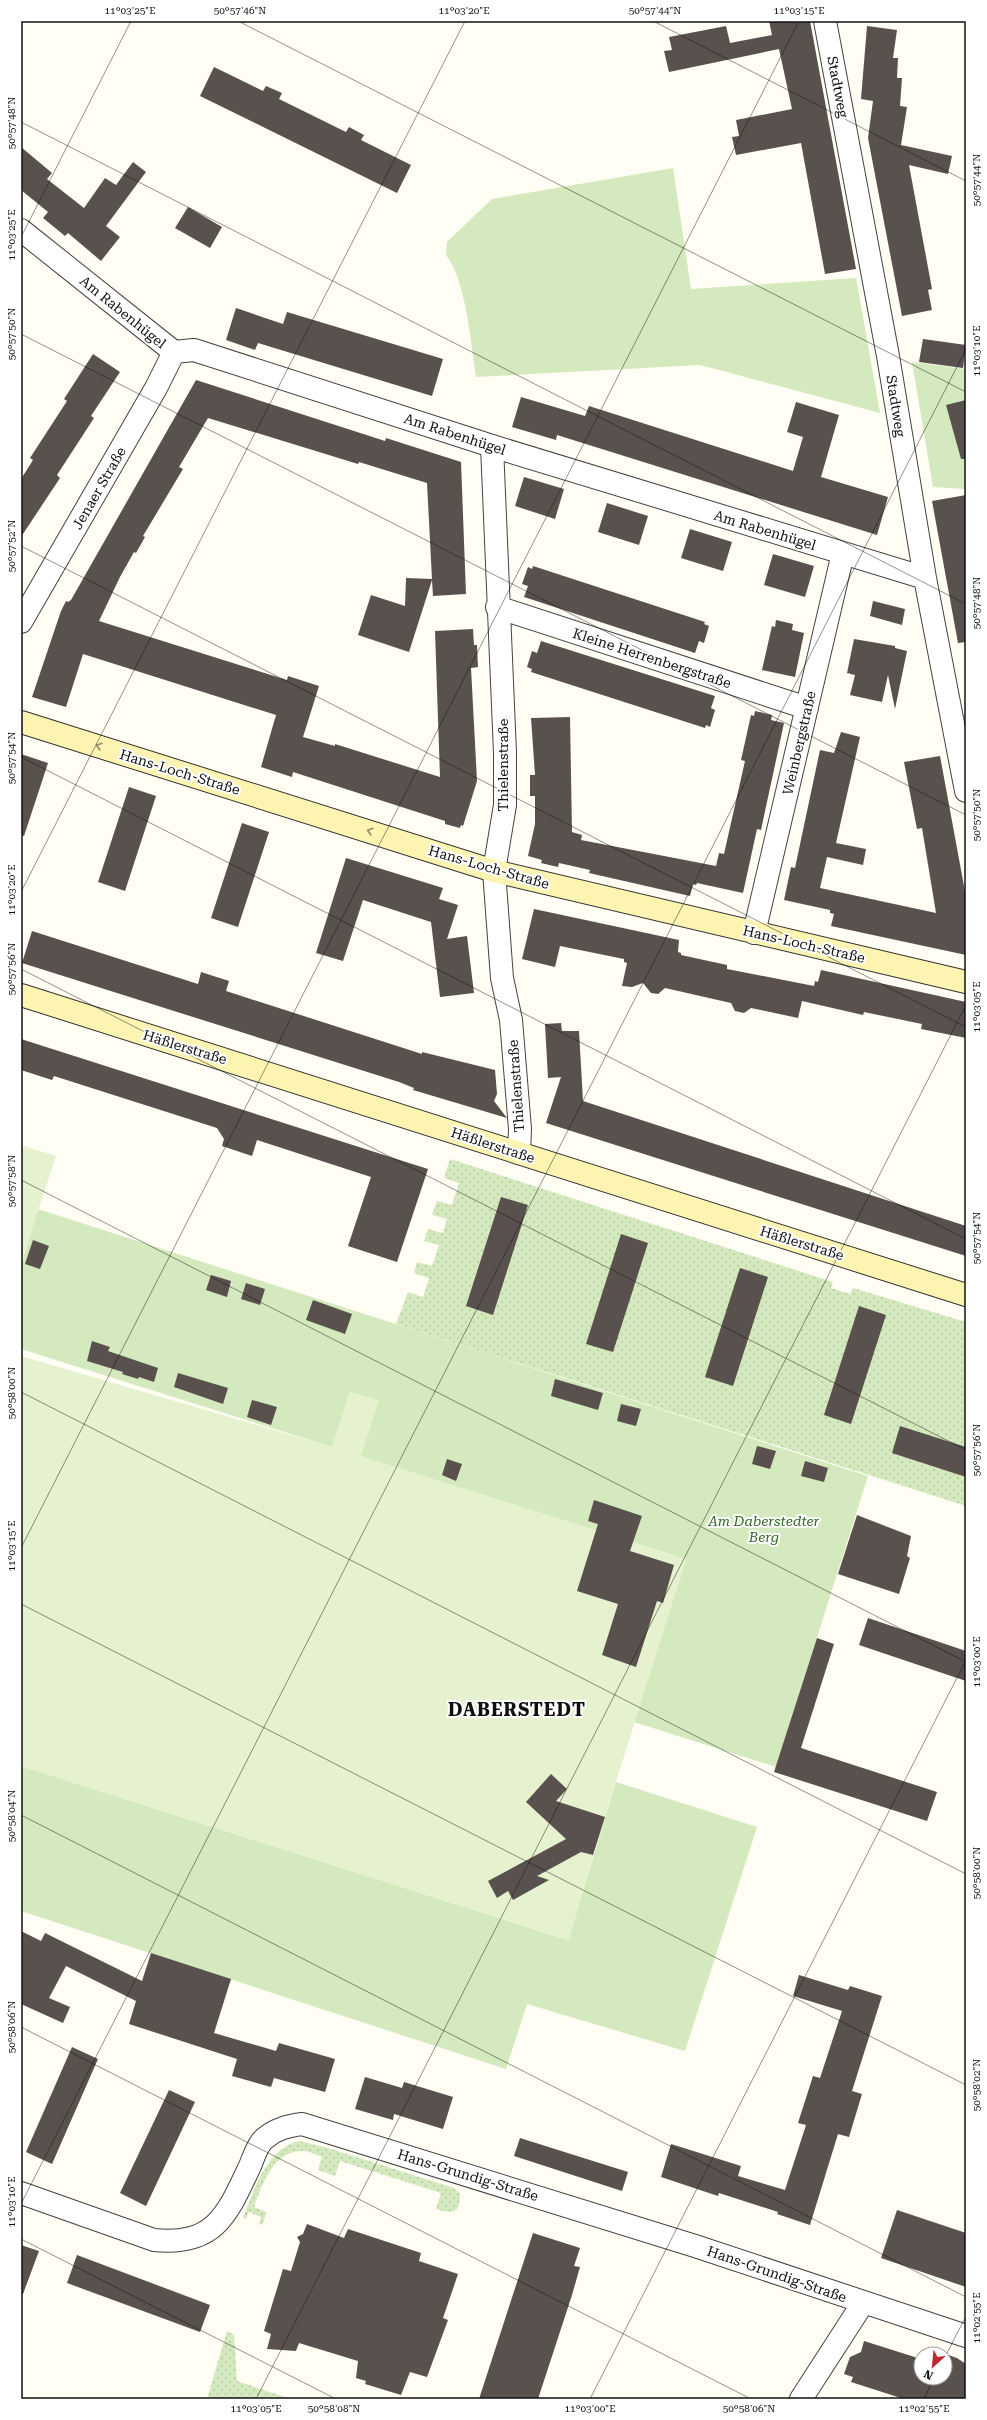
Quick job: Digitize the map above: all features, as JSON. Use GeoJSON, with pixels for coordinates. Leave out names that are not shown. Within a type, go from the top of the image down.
{"type":"FeatureCollection","features":[{"type":"Feature","properties":{"kind":"street","name":"Stadtweg"},"geometry":{"type":"LineString","coordinates":[[825,21],[888,356],[925,578],[966,791]]}},
{"type":"Feature","properties":{"kind":"street","name":"Am Rabenhügel"},"geometry":{"type":"LineString","coordinates":[[21,230],[174,352],[194,350],[492,446],[925,578]]}},
{"type":"Feature","properties":{"kind":"street","name":"Jenaer Straße"},"geometry":{"type":"LineString","coordinates":[[21,622],[152,395],[174,352]]}},
{"type":"Feature","properties":{"kind":"street","name":"Thielenstraße"},"geometry":{"type":"LineString","coordinates":[[492,446],[497,607],[505,753],[505,790],[494,871],[502,978],[511,1020],[520,1129],[519,1153]]}},
{"type":"Feature","properties":{"kind":"street","name":"Weinbergstraße"},"geometry":{"type":"LineString","coordinates":[[754,933],[843,553]]}},
{"type":"Feature","properties":{"kind":"street","name":"Kleine Herrenbergstraße"},"geometry":{"type":"LineString","coordinates":[[497,607],[807,708]]}},
{"type":"Feature","properties":{"kind":"street","name":"Hans-Loch-Straße"},"geometry":{"type":"LineString","coordinates":[[21,722],[494,871],[966,982]]}},
{"type":"Feature","properties":{"kind":"street","name":"Häßlerstraße"},"geometry":{"type":"LineString","coordinates":[[21,995],[966,1295]]}},
{"type":"Feature","properties":{"kind":"street","name":"Hans-Grundig-Straße"},"geometry":{"type":"LineString","coordinates":[[21,2193],[154,2240],[174,2243],[195,2238],[211,2229],[226,2214],[262,2140],[284,2126],[302,2124],[695,2246],[966,2336]]}},
{"type":"Feature","properties":{"kind":"street"},"geometry":{"type":"LineString","coordinates":[[801,2399],[863,2303]]}},
{"type":"Feature","properties":{"kind":"green space"},"geometry":{"type":"Polygon","coordinates":[[[673,168],[691,289],[856,278],[880,413],[700,365],[476,377],[467,313],[453,266],[446,255],[447,242],[492,199],[673,168]]]}},
{"type":"Feature","properties":{"kind":"green space"},"geometry":{"type":"Polygon","coordinates":[[[912,362],[966,369],[966,489],[933,487],[912,362]]]}},
{"type":"Feature","properties":{"kind":"green space"},"geometry":{"type":"Polygon","coordinates":[[[21,1145],[56,1156],[21,1262],[21,1145]]]}},
{"type":"Feature","properties":{"kind":"green space"},"geometry":{"type":"Polygon","coordinates":[[[450,1159],[833,1282],[831,1288],[850,1294],[853,1288],[966,1322],[966,1506],[396,1324],[408,1292],[423,1297],[429,1278],[414,1273],[417,1262],[432,1266],[439,1245],[424,1241],[428,1229],[443,1233],[447,1219],[432,1215],[437,1201],[452,1205],[459,1183],[444,1178],[450,1159]]]}},
{"type":"Feature","properties":{"kind":"green space","name":"Am Daberstedter Berg"},"geometry":{"type":"Polygon","coordinates":[[[38,1209],[868,1476],[776,1767],[634,1722],[686,1559],[360,1456],[378,1400],[350,1392],[332,1447],[21,1349],[21,1265],[38,1209]]]}},
{"type":"Feature","properties":{"kind":"green space"},"geometry":{"type":"Polygon","coordinates":[[[21,1356],[332,1447],[350,1392],[379,1400],[361,1456],[686,1559],[593,1855],[569,1940],[21,1766],[21,1356]]]}},
{"type":"Feature","properties":{"kind":"green space"},"geometry":{"type":"Polygon","coordinates":[[[21,1766],[568,1940],[616,1782],[757,1827],[685,2051],[527,2004],[506,2069],[21,1911],[21,1766]]]}},
{"type":"Feature","properties":{"kind":"green space"},"geometry":{"type":"Polygon","coordinates":[[[299,2141],[328,2148],[454,2188],[460,2194],[459,2205],[457,2209],[451,2212],[436,2209],[441,2193],[340,2161],[335,2176],[318,2170],[322,2157],[309,2152],[301,2151],[291,2153],[283,2157],[276,2163],[265,2180],[254,2207],[267,2212],[262,2225],[259,2224],[261,2217],[249,2212],[246,2219],[243,2218],[257,2183],[270,2161],[278,2152],[288,2145],[299,2141]]]}},
{"type":"Feature","properties":{"kind":"green space"},"geometry":{"type":"Polygon","coordinates":[[[227,2331],[234,2335],[237,2381],[291,2399],[207,2399],[227,2331]]]}},
{"type":"Feature","properties":{"kind":"building"},"geometry":{"type":"Polygon","coordinates":[[[769,21],[810,21],[856,269],[825,274],[801,143],[736,155],[732,137],[739,136],[736,120],[792,109],[779,49],[669,72],[664,51],[672,50],[669,37],[726,26],[730,43],[772,35],[769,21]]]}},
{"type":"Feature","properties":{"kind":"building"},"geometry":{"type":"Polygon","coordinates":[[[867,26],[897,30],[893,58],[898,58],[897,78],[902,78],[900,106],[907,107],[901,145],[952,156],[948,174],[909,165],[932,289],[928,290],[932,310],[902,316],[868,138],[873,101],[861,99],[867,26]]]}},
{"type":"Feature","properties":{"kind":"building"},"geometry":{"type":"Polygon","coordinates":[[[214,67],[263,91],[266,86],[282,93],[279,99],[346,132],[349,127],[364,135],[361,140],[411,165],[397,193],[200,96],[214,67]]]}},
{"type":"Feature","properties":{"kind":"building"},"geometry":{"type":"Polygon","coordinates":[[[21,147],[52,173],[47,179],[84,208],[105,178],[116,185],[133,162],[146,172],[106,226],[120,237],[101,261],[68,233],[65,236],[43,218],[48,212],[21,190],[21,147]]]}},
{"type":"Feature","properties":{"kind":"building"},"geometry":{"type":"Polygon","coordinates":[[[188,207],[222,227],[210,248],[175,228],[188,207]]]}},
{"type":"Feature","properties":{"kind":"building"},"geometry":{"type":"Polygon","coordinates":[[[236,308],[283,324],[287,312],[443,359],[432,396],[258,343],[255,350],[226,340],[236,308]]]}},
{"type":"Feature","properties":{"kind":"building"},"geometry":{"type":"Polygon","coordinates":[[[923,339],[966,345],[963,368],[919,362],[923,339]]]}},
{"type":"Feature","properties":{"kind":"building"},"geometry":{"type":"Polygon","coordinates":[[[93,354],[120,372],[91,416],[94,418],[57,475],[60,478],[21,537],[21,479],[33,460],[30,458],[67,401],[64,399],[93,354]]]}},
{"type":"Feature","properties":{"kind":"building"},"geometry":{"type":"Polygon","coordinates":[[[196,380],[385,441],[386,438],[461,462],[466,594],[433,596],[432,580],[409,652],[358,635],[371,595],[405,606],[406,578],[432,579],[427,483],[359,462],[358,464],[208,418],[179,467],[183,469],[143,536],[145,537],[136,553],[134,552],[120,577],[99,621],[287,680],[288,676],[319,686],[303,737],[335,746],[335,744],[440,777],[435,631],[473,629],[474,645],[477,645],[478,667],[471,668],[477,781],[463,826],[461,825],[460,828],[445,824],[445,821],[293,772],[292,777],[261,767],[276,715],[83,654],[66,707],[32,697],[61,611],[66,601],[68,602],[71,600],[196,380]]]}},
{"type":"Feature","properties":{"kind":"building"},"geometry":{"type":"Polygon","coordinates":[[[521,397],[585,416],[589,406],[793,471],[803,437],[787,432],[796,402],[839,415],[821,477],[888,497],[877,535],[557,435],[556,440],[512,427],[521,397]]]}},
{"type":"Feature","properties":{"kind":"building"},"geometry":{"type":"Polygon","coordinates":[[[966,400],[966,459],[961,459],[946,405],[966,400]]]}},
{"type":"Feature","properties":{"kind":"building"},"geometry":{"type":"Polygon","coordinates":[[[524,477],[564,489],[555,519],[515,506],[524,477]]]}},
{"type":"Feature","properties":{"kind":"building"},"geometry":{"type":"Polygon","coordinates":[[[966,495],[966,642],[958,643],[932,501],[966,495]]]}},
{"type":"Feature","properties":{"kind":"building"},"geometry":{"type":"Polygon","coordinates":[[[607,503],[648,516],[639,545],[598,532],[607,503]]]}},
{"type":"Feature","properties":{"kind":"building"},"geometry":{"type":"Polygon","coordinates":[[[690,529],[732,542],[723,571],[681,558],[690,529]]]}},
{"type":"Feature","properties":{"kind":"building"},"geometry":{"type":"Polygon","coordinates":[[[773,554],[814,566],[805,597],[764,585],[773,554]]]}},
{"type":"Feature","properties":{"kind":"building"},"geometry":{"type":"Polygon","coordinates":[[[533,566],[705,622],[704,624],[709,626],[704,643],[699,641],[695,653],[524,597],[528,586],[522,584],[528,567],[532,569],[533,566]]]}},
{"type":"Feature","properties":{"kind":"building"},"geometry":{"type":"Polygon","coordinates":[[[873,601],[905,609],[902,625],[870,616],[873,601]]]}},
{"type":"Feature","properties":{"kind":"building"},"geometry":{"type":"Polygon","coordinates":[[[776,620],[793,624],[792,630],[804,633],[795,677],[762,670],[772,626],[775,627],[776,620]]]}},
{"type":"Feature","properties":{"kind":"building"},"geometry":{"type":"Polygon","coordinates":[[[854,639],[895,646],[895,648],[907,651],[895,709],[888,675],[882,702],[850,695],[855,675],[847,673],[854,639]]]}},
{"type":"Feature","properties":{"kind":"building"},"geometry":{"type":"Polygon","coordinates":[[[541,641],[715,696],[711,708],[715,710],[710,727],[706,725],[705,728],[531,672],[532,669],[527,667],[532,651],[537,653],[541,641]]]}},
{"type":"Feature","properties":{"kind":"building"},"geometry":{"type":"Polygon","coordinates":[[[755,711],[772,715],[771,720],[784,723],[761,830],[757,829],[743,893],[697,883],[696,885],[693,884],[690,896],[589,873],[590,870],[559,863],[558,867],[541,863],[542,860],[528,856],[535,824],[535,796],[530,796],[530,775],[535,775],[531,718],[570,717],[572,832],[582,835],[581,840],[716,866],[719,853],[724,854],[745,761],[741,760],[751,715],[754,716],[755,711]]]}},
{"type":"Feature","properties":{"kind":"building"},"geometry":{"type":"Polygon","coordinates":[[[841,732],[860,737],[836,843],[866,849],[863,865],[827,857],[820,888],[936,913],[922,828],[917,829],[904,762],[940,756],[966,897],[966,955],[831,926],[834,914],[830,913],[830,910],[784,900],[791,867],[795,868],[820,750],[834,753],[841,732]]]}},
{"type":"Feature","properties":{"kind":"building"},"geometry":{"type":"Polygon","coordinates":[[[21,754],[48,763],[24,836],[21,835],[21,754]]]}},
{"type":"Feature","properties":{"kind":"building"},"geometry":{"type":"Polygon","coordinates":[[[129,787],[156,796],[125,891],[98,882],[129,787]]]}},
{"type":"Feature","properties":{"kind":"building"},"geometry":{"type":"Polygon","coordinates":[[[242,823],[269,832],[238,927],[211,918],[242,823]]]}},
{"type":"Feature","properties":{"kind":"building"},"geometry":{"type":"Polygon","coordinates":[[[346,858],[443,888],[439,899],[458,905],[447,939],[467,936],[474,993],[440,997],[431,922],[363,900],[343,961],[316,953],[346,858]]]}},
{"type":"Feature","properties":{"kind":"building"},"geometry":{"type":"Polygon","coordinates":[[[534,909],[679,940],[678,952],[681,953],[681,955],[727,965],[727,969],[814,986],[815,981],[818,982],[821,970],[966,1002],[966,1038],[921,1029],[922,1024],[864,1012],[863,1015],[802,1001],[798,1018],[751,1008],[744,1013],[735,1011],[731,1003],[665,988],[658,994],[651,993],[643,983],[632,987],[622,986],[627,963],[624,962],[624,959],[560,946],[555,967],[522,959],[534,909]]]}},
{"type":"Feature","properties":{"kind":"building"},"geometry":{"type":"Polygon","coordinates":[[[32,931],[198,984],[201,972],[229,981],[226,991],[422,1054],[422,1052],[495,1070],[497,1094],[494,1101],[507,1118],[413,1090],[414,1088],[399,1082],[22,963],[32,931]]]}},
{"type":"Feature","properties":{"kind":"building"},"geometry":{"type":"Polygon","coordinates":[[[561,1023],[562,1031],[579,1031],[583,1101],[966,1226],[966,1256],[546,1123],[561,1077],[548,1078],[545,1024],[561,1023]]]}},
{"type":"Feature","properties":{"kind":"building"},"geometry":{"type":"Polygon","coordinates":[[[21,1039],[428,1169],[397,1262],[348,1246],[371,1177],[257,1140],[252,1156],[222,1146],[224,1139],[217,1128],[54,1076],[52,1080],[21,1070],[21,1039]]]}},
{"type":"Feature","properties":{"kind":"building"},"geometry":{"type":"Polygon","coordinates":[[[501,1197],[528,1205],[493,1315],[466,1306],[501,1197]]]}},
{"type":"Feature","properties":{"kind":"building"},"geometry":{"type":"Polygon","coordinates":[[[621,1234],[648,1243],[613,1352],[586,1344],[621,1234]]]}},
{"type":"Feature","properties":{"kind":"building"},"geometry":{"type":"Polygon","coordinates":[[[33,1240],[49,1246],[40,1269],[25,1264],[33,1240]]]}},
{"type":"Feature","properties":{"kind":"building"},"geometry":{"type":"Polygon","coordinates":[[[740,1268],[768,1277],[733,1386],[705,1377],[740,1268]]]}},
{"type":"Feature","properties":{"kind":"building"},"geometry":{"type":"Polygon","coordinates":[[[211,1275],[231,1281],[227,1297],[206,1290],[211,1275]]]}},
{"type":"Feature","properties":{"kind":"building"},"geometry":{"type":"Polygon","coordinates":[[[246,1283],[265,1289],[260,1305],[241,1299],[246,1283]]]}},
{"type":"Feature","properties":{"kind":"building"},"geometry":{"type":"Polygon","coordinates":[[[313,1300],[352,1314],[345,1334],[306,1320],[313,1300]]]}},
{"type":"Feature","properties":{"kind":"building"},"geometry":{"type":"Polygon","coordinates":[[[859,1306],[886,1315],[851,1424],[824,1415],[859,1306]]]}},
{"type":"Feature","properties":{"kind":"building"},"geometry":{"type":"Polygon","coordinates":[[[92,1341],[110,1347],[108,1351],[158,1368],[154,1382],[139,1377],[138,1379],[122,1374],[123,1372],[87,1361],[92,1341]]]}},
{"type":"Feature","properties":{"kind":"building"},"geometry":{"type":"Polygon","coordinates":[[[178,1373],[228,1388],[223,1404],[174,1387],[178,1373]]]}},
{"type":"Feature","properties":{"kind":"building"},"geometry":{"type":"Polygon","coordinates":[[[555,1379],[603,1393],[598,1410],[551,1396],[555,1379]]]}},
{"type":"Feature","properties":{"kind":"building"},"geometry":{"type":"Polygon","coordinates":[[[252,1400],[277,1407],[271,1425],[247,1417],[252,1400]]]}},
{"type":"Feature","properties":{"kind":"building"},"geometry":{"type":"Polygon","coordinates":[[[621,1404],[641,1409],[636,1426],[617,1421],[621,1404]]]}},
{"type":"Feature","properties":{"kind":"building"},"geometry":{"type":"Polygon","coordinates":[[[900,1426],[966,1447],[966,1477],[892,1453],[900,1426]]]}},
{"type":"Feature","properties":{"kind":"building"},"geometry":{"type":"Polygon","coordinates":[[[757,1446],[776,1451],[770,1469],[752,1464],[757,1446]]]}},
{"type":"Feature","properties":{"kind":"building"},"geometry":{"type":"Polygon","coordinates":[[[447,1459],[462,1464],[456,1481],[442,1475],[447,1459]]]}},
{"type":"Feature","properties":{"kind":"building"},"geometry":{"type":"Polygon","coordinates":[[[805,1461],[828,1468],[824,1482],[801,1476],[805,1461]]]}},
{"type":"Feature","properties":{"kind":"building"},"geometry":{"type":"Polygon","coordinates":[[[594,1500],[642,1516],[630,1551],[674,1565],[663,1603],[657,1601],[636,1667],[602,1655],[618,1604],[577,1591],[598,1524],[588,1521],[594,1500]]]}},
{"type":"Feature","properties":{"kind":"building"},"geometry":{"type":"Polygon","coordinates":[[[857,1515],[911,1536],[907,1556],[910,1558],[899,1594],[838,1574],[857,1515]]]}},
{"type":"Feature","properties":{"kind":"building"},"geometry":{"type":"Polygon","coordinates":[[[868,1618],[966,1651],[966,1681],[859,1645],[868,1618]]]}},
{"type":"Feature","properties":{"kind":"building"},"geometry":{"type":"Polygon","coordinates":[[[817,1638],[834,1644],[801,1748],[937,1792],[927,1821],[774,1772],[817,1638]]]}},
{"type":"Feature","properties":{"kind":"building"},"geometry":{"type":"Polygon","coordinates":[[[551,1774],[567,1789],[556,1801],[605,1817],[593,1855],[581,1852],[537,1876],[549,1880],[513,1900],[508,1891],[497,1898],[488,1881],[566,1839],[526,1802],[551,1774]]]}},
{"type":"Feature","properties":{"kind":"building"},"geometry":{"type":"Polygon","coordinates":[[[21,1931],[41,1941],[45,1933],[142,1981],[151,1953],[231,1979],[214,2033],[276,2051],[279,2043],[335,2059],[325,2092],[274,2078],[271,2087],[232,2076],[237,2059],[129,2024],[136,2001],[66,1966],[49,1998],[70,2007],[63,2023],[21,2004],[21,1931]]]}},
{"type":"Feature","properties":{"kind":"building"},"geometry":{"type":"Polygon","coordinates":[[[799,1975],[848,1990],[850,1986],[882,1996],[852,2091],[862,2094],[849,2137],[838,2134],[810,2225],[777,2214],[778,2212],[719,2193],[718,2196],[661,2177],[671,2144],[741,2166],[738,2176],[785,2190],[806,2125],[798,2123],[813,2076],[820,2078],[842,2011],[793,1996],[799,1975]]]}},
{"type":"Feature","properties":{"kind":"building"},"geometry":{"type":"Polygon","coordinates":[[[72,2047],[98,2059],[52,2164],[26,2152],[72,2047]]]}},
{"type":"Feature","properties":{"kind":"building"},"geometry":{"type":"Polygon","coordinates":[[[365,2077],[402,2088],[404,2082],[453,2097],[443,2129],[394,2114],[393,2120],[355,2109],[365,2077]]]}},
{"type":"Feature","properties":{"kind":"building"},"geometry":{"type":"Polygon","coordinates":[[[169,2090],[195,2102],[146,2206],[120,2193],[169,2090]]]}},
{"type":"Feature","properties":{"kind":"building"},"geometry":{"type":"Polygon","coordinates":[[[520,2138],[628,2172],[622,2191],[514,2156],[520,2138]]]}},
{"type":"Feature","properties":{"kind":"building"},"geometry":{"type":"Polygon","coordinates":[[[897,2210],[966,2233],[966,2287],[881,2258],[897,2210]]]}},
{"type":"Feature","properties":{"kind":"building"},"geometry":{"type":"Polygon","coordinates":[[[307,2224],[344,2238],[348,2229],[421,2253],[419,2261],[458,2274],[443,2318],[448,2320],[427,2377],[410,2372],[401,2395],[365,2384],[366,2381],[356,2378],[358,2361],[299,2343],[296,2351],[267,2349],[271,2334],[264,2331],[283,2269],[291,2271],[300,2242],[297,2237],[303,2234],[307,2224]]]}},
{"type":"Feature","properties":{"kind":"building"},"geometry":{"type":"Polygon","coordinates":[[[533,2233],[580,2248],[574,2266],[580,2267],[572,2295],[538,2399],[479,2399],[533,2233]]]}},
{"type":"Feature","properties":{"kind":"building"},"geometry":{"type":"Polygon","coordinates":[[[21,2245],[39,2251],[23,2294],[21,2294],[21,2245]]]}},
{"type":"Feature","properties":{"kind":"building"},"geometry":{"type":"Polygon","coordinates":[[[77,2255],[210,2305],[200,2332],[67,2283],[77,2255]]]}},
{"type":"Feature","properties":{"kind":"building"},"geometry":{"type":"Polygon","coordinates":[[[864,2341],[913,2356],[913,2386],[953,2386],[953,2357],[957,2358],[966,2364],[966,2399],[904,2399],[851,2382],[853,2377],[844,2374],[850,2357],[861,2352],[864,2341]]]}},
{"type":"Feature","properties":{"kind":"district","name":"DABERSTEDT"},"geometry":{"type":"Point","coordinates":[517,1709]}}]}
